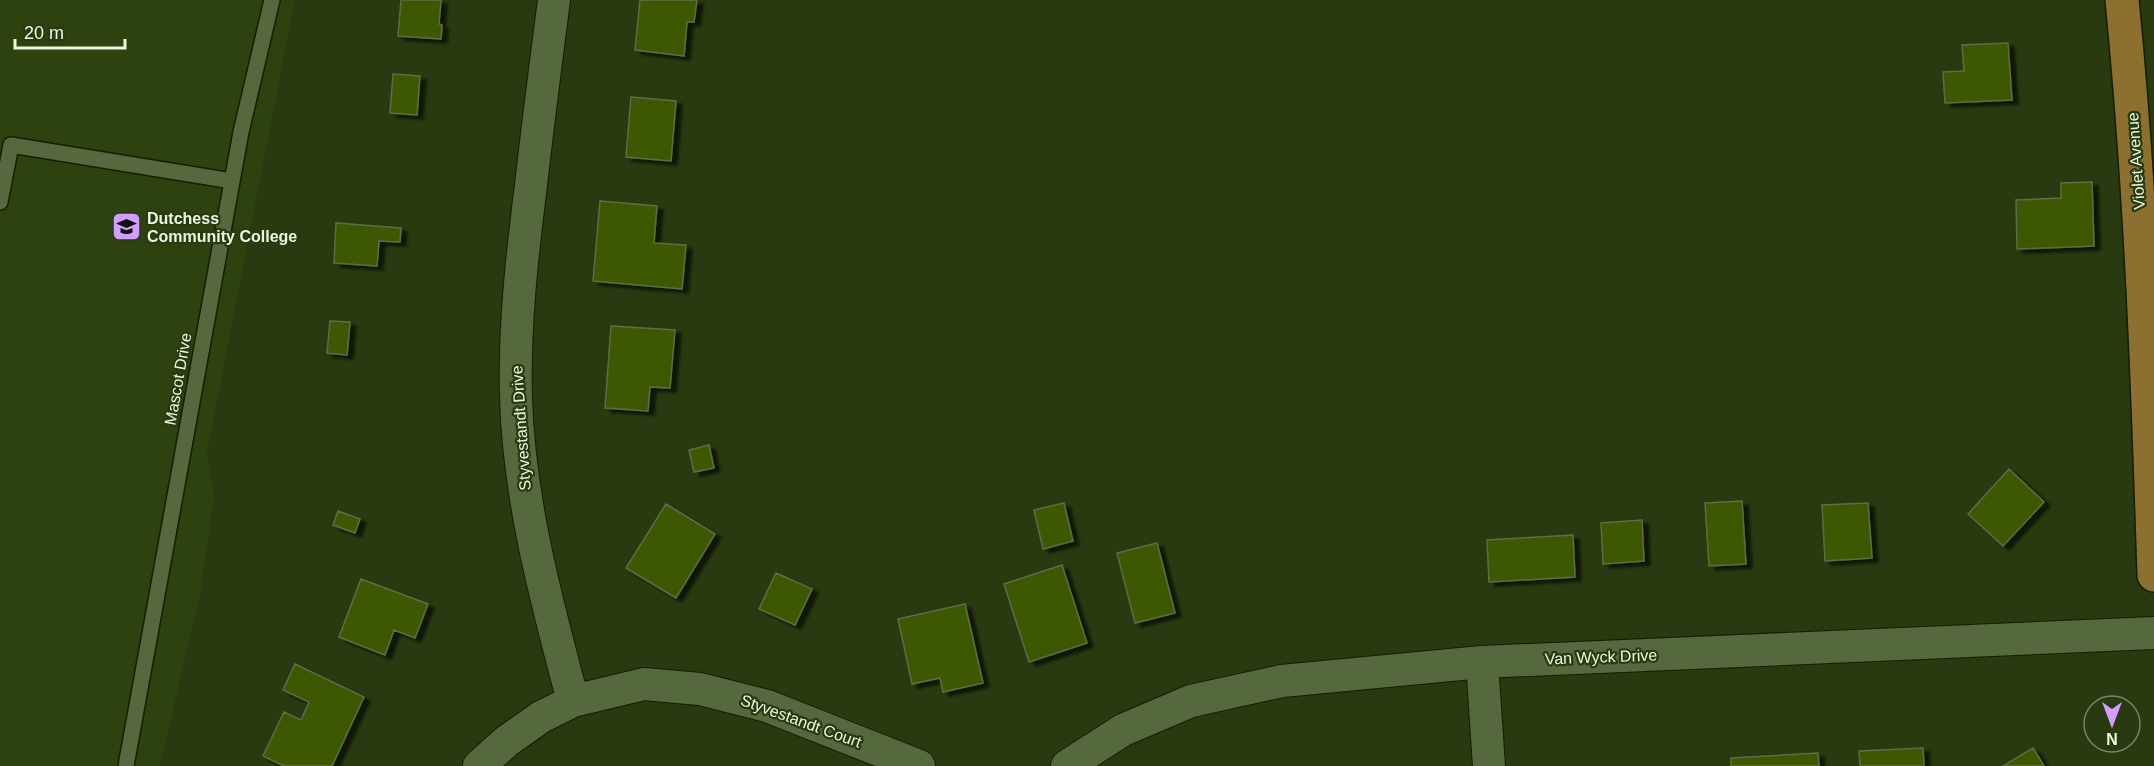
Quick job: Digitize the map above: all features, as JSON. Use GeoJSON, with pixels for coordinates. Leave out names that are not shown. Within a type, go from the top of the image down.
{"type":"FeatureCollection","features":[{"type":"Feature","properties":{"kind":"main road","name":"Violet Avenue"},"geometry":{"type":"LineString","coordinates":[[2122,0],[2151,356],[2154,575]]}},
{"type":"Feature","properties":{"kind":"street","name":"Styvestandt Drive"},"geometry":{"type":"LineString","coordinates":[[554,0],[519,287],[516,399],[520,450],[532,525],[550,614],[573,701]]}},
{"type":"Feature","properties":{"kind":"street","name":"Van Wyck Drive"},"geometry":{"type":"LineString","coordinates":[[1067,766],[1123,730],[1191,701],[1282,681],[1482,662],[2154,633]]}},
{"type":"Feature","properties":{"kind":"street"},"geometry":{"type":"LineString","coordinates":[[1482,662],[1489,766]]}},
{"type":"Feature","properties":{"kind":"street","name":"Styvestandt Court"},"geometry":{"type":"LineString","coordinates":[[573,701],[644,684],[700,688],[766,706],[919,766]]}},
{"type":"Feature","properties":{"kind":"street"},"geometry":{"type":"LineString","coordinates":[[479,766],[507,741],[541,717],[573,701]]}},
{"type":"Feature","properties":{"kind":"lane","name":"Mascot Drive"},"geometry":{"type":"LineString","coordinates":[[126,766],[241,132],[272,0]]}},
{"type":"Feature","properties":{"kind":"lane"},"geometry":{"type":"LineString","coordinates":[[0,202],[10,145],[232,181]]}},
{"type":"Feature","properties":{"kind":"shaded area","name":"Dutchess Community College"},"geometry":{"type":"Polygon","coordinates":[[[0,0],[295,0],[207,453],[214,498],[200,594],[160,766],[0,766],[0,0]]]}},
{"type":"Feature","properties":{"kind":"building"},"geometry":{"type":"Polygon","coordinates":[[[401,0],[441,0],[439,24],[442,25],[441,39],[398,36],[401,0]]]}},
{"type":"Feature","properties":{"kind":"building"},"geometry":{"type":"Polygon","coordinates":[[[640,0],[697,0],[694,22],[687,22],[684,56],[635,50],[640,0]]]}},
{"type":"Feature","properties":{"kind":"building"},"geometry":{"type":"Polygon","coordinates":[[[2008,43],[2012,100],[1945,103],[1943,72],[1964,71],[1962,45],[2008,43]]]}},
{"type":"Feature","properties":{"kind":"building"},"geometry":{"type":"Polygon","coordinates":[[[393,74],[420,76],[417,115],[390,113],[393,74]]]}},
{"type":"Feature","properties":{"kind":"building"},"geometry":{"type":"Polygon","coordinates":[[[631,97],[676,101],[671,161],[626,157],[631,97]]]}},
{"type":"Feature","properties":{"kind":"building"},"geometry":{"type":"Polygon","coordinates":[[[2092,182],[2094,246],[2017,249],[2016,200],[2061,198],[2061,183],[2092,182]]]}},
{"type":"Feature","properties":{"kind":"building"},"geometry":{"type":"Polygon","coordinates":[[[600,201],[657,206],[654,243],[686,245],[682,289],[593,281],[600,201]]]}},
{"type":"Feature","properties":{"kind":"building"},"geometry":{"type":"Polygon","coordinates":[[[336,223],[401,228],[400,242],[379,241],[377,266],[334,263],[336,223]]]}},
{"type":"Feature","properties":{"kind":"building"},"geometry":{"type":"Polygon","coordinates":[[[330,321],[350,322],[347,355],[327,353],[330,321]]]}},
{"type":"Feature","properties":{"kind":"building"},"geometry":{"type":"Polygon","coordinates":[[[611,326],[675,330],[670,388],[650,387],[648,411],[605,408],[611,326]]]}},
{"type":"Feature","properties":{"kind":"building"},"geometry":{"type":"Polygon","coordinates":[[[709,445],[714,468],[694,472],[689,450],[709,445]]]}},
{"type":"Feature","properties":{"kind":"building"},"geometry":{"type":"Polygon","coordinates":[[[2009,469],[2044,502],[2003,546],[1968,514],[2009,469]]]}},
{"type":"Feature","properties":{"kind":"building"},"geometry":{"type":"Polygon","coordinates":[[[1742,501],[1746,564],[1709,566],[1705,503],[1742,501]]]}},
{"type":"Feature","properties":{"kind":"building"},"geometry":{"type":"Polygon","coordinates":[[[1064,503],[1073,541],[1043,549],[1034,510],[1064,503]]]}},
{"type":"Feature","properties":{"kind":"building"},"geometry":{"type":"Polygon","coordinates":[[[1868,503],[1872,558],[1825,561],[1822,505],[1868,503]]]}},
{"type":"Feature","properties":{"kind":"building"},"geometry":{"type":"Polygon","coordinates":[[[666,504],[715,534],[676,598],[626,568],[666,504]]]}},
{"type":"Feature","properties":{"kind":"building"},"geometry":{"type":"Polygon","coordinates":[[[338,511],[360,519],[355,533],[333,525],[338,511]]]}},
{"type":"Feature","properties":{"kind":"building"},"geometry":{"type":"Polygon","coordinates":[[[1642,520],[1644,561],[1603,564],[1601,523],[1642,520]]]}},
{"type":"Feature","properties":{"kind":"building"},"geometry":{"type":"Polygon","coordinates":[[[1573,535],[1575,577],[1489,582],[1487,540],[1573,535]]]}},
{"type":"Feature","properties":{"kind":"building"},"geometry":{"type":"Polygon","coordinates":[[[1157,543],[1175,613],[1135,623],[1117,553],[1157,543]]]}},
{"type":"Feature","properties":{"kind":"building"},"geometry":{"type":"Polygon","coordinates":[[[1062,565],[1087,643],[1029,662],[1004,584],[1062,565]]]}},
{"type":"Feature","properties":{"kind":"building"},"geometry":{"type":"Polygon","coordinates":[[[776,573],[812,589],[795,625],[759,609],[776,573]]]}},
{"type":"Feature","properties":{"kind":"building"},"geometry":{"type":"Polygon","coordinates":[[[361,579],[428,604],[415,638],[394,630],[385,655],[339,637],[361,579]]]}},
{"type":"Feature","properties":{"kind":"building"},"geometry":{"type":"Polygon","coordinates":[[[965,604],[983,683],[943,692],[940,678],[912,684],[898,619],[965,604]]]}},
{"type":"Feature","properties":{"kind":"building"},"geometry":{"type":"Polygon","coordinates":[[[295,664],[364,697],[332,766],[284,766],[263,756],[284,712],[301,720],[309,702],[283,690],[295,664]]]}},
{"type":"Feature","properties":{"kind":"building"},"geometry":{"type":"Polygon","coordinates":[[[1923,748],[1924,766],[1860,766],[1859,751],[1923,748]]]}},
{"type":"Feature","properties":{"kind":"building"},"geometry":{"type":"Polygon","coordinates":[[[2033,748],[2044,766],[2003,766],[2033,748]]]}},
{"type":"Feature","properties":{"kind":"building"},"geometry":{"type":"Polygon","coordinates":[[[1818,753],[1819,766],[1731,766],[1731,758],[1818,753]]]}},
{"type":"Feature","properties":{"kind":"place","name":"Dutchess Community College"},"geometry":{"type":"Point","coordinates":[126,227]}}]}
